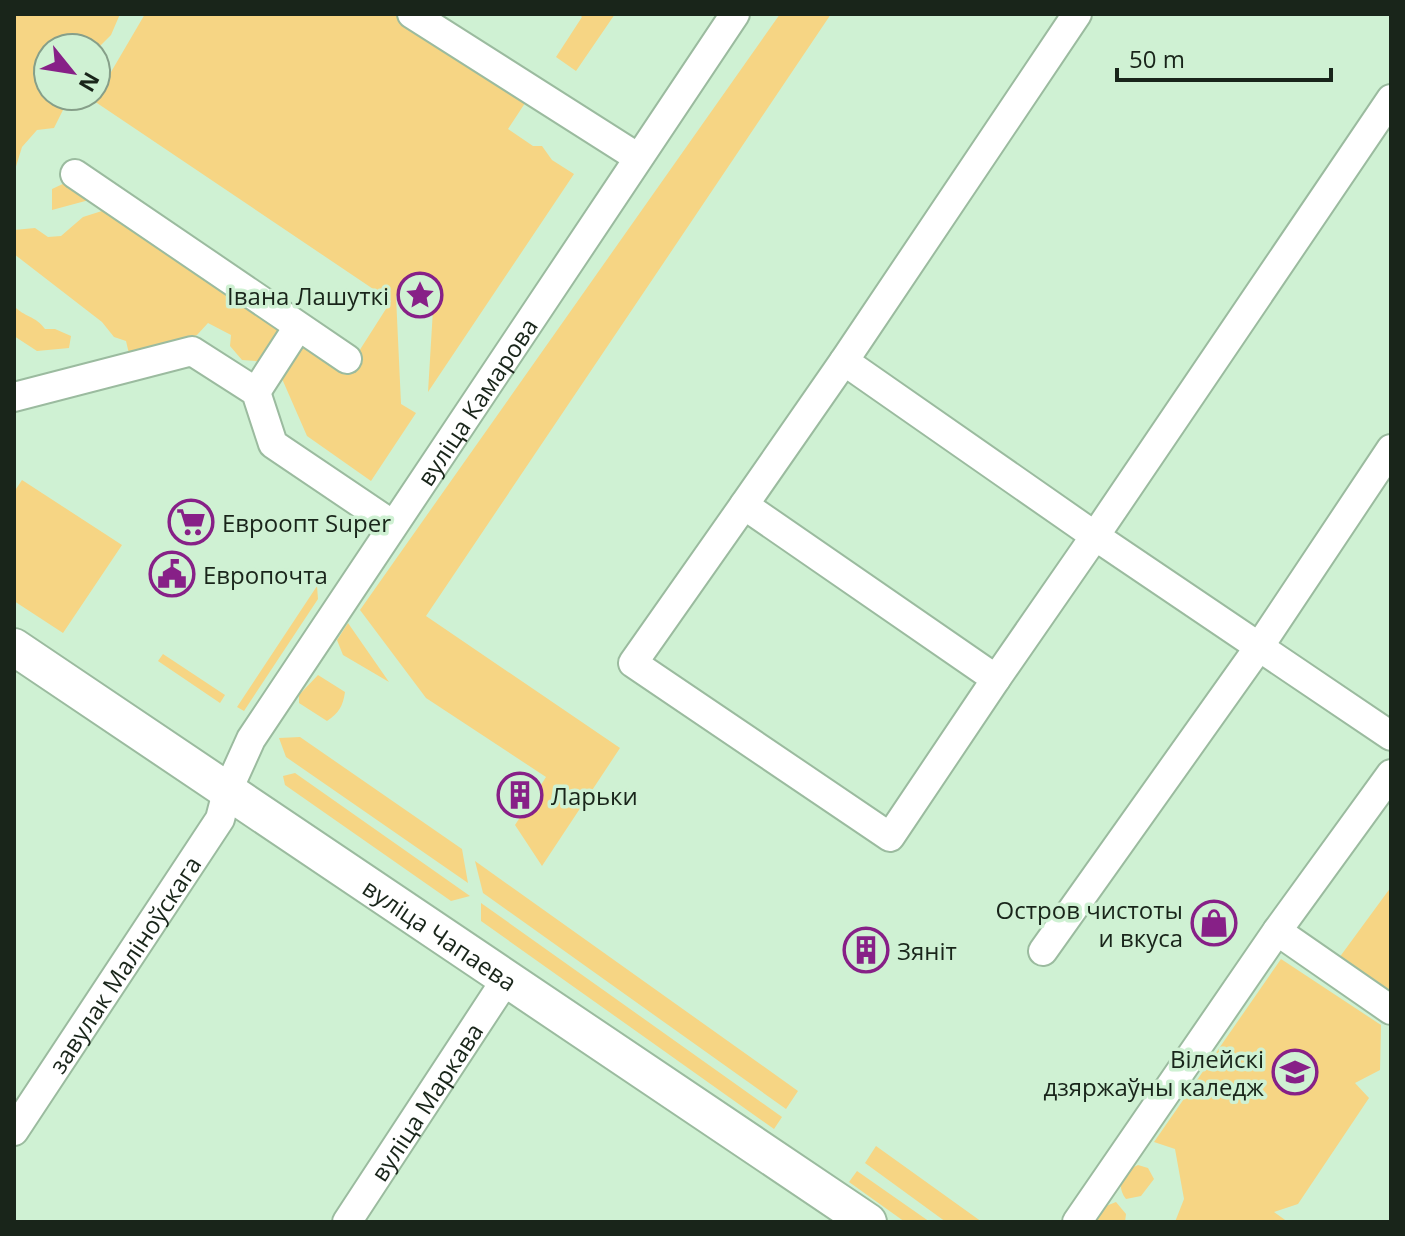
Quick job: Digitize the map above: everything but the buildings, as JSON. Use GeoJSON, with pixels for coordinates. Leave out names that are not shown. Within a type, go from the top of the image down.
{"type":"FeatureCollection","features":[{"type":"Feature","properties":{"kind":"main road","name":"вуліца Чапаева"},"geometry":{"type":"LineString","coordinates":[[14,647],[505,981],[868,1222]]}},
{"type":"Feature","properties":{"kind":"street"},"geometry":{"type":"LineString","coordinates":[[412,14],[637,157]]}},
{"type":"Feature","properties":{"kind":"street","name":"вуліца Камарова"},"geometry":{"type":"LineString","coordinates":[[227,792],[251,739],[735,14]]}},
{"type":"Feature","properties":{"kind":"street"},"geometry":{"type":"LineString","coordinates":[[1077,14],[844,361],[633,663],[890,837],[1391,99]]}},
{"type":"Feature","properties":{"kind":"street"},"geometry":{"type":"LineString","coordinates":[[75,174],[347,359]]}},
{"type":"Feature","properties":{"kind":"street"},"geometry":{"type":"LineString","coordinates":[[256,392],[298,327]]}},
{"type":"Feature","properties":{"kind":"street"},"geometry":{"type":"LineString","coordinates":[[14,397],[192,351],[256,392],[273,444],[393,525]]}},
{"type":"Feature","properties":{"kind":"street"},"geometry":{"type":"LineString","coordinates":[[844,361],[1095,536],[1391,736]]}},
{"type":"Feature","properties":{"kind":"street"},"geometry":{"type":"LineString","coordinates":[[1043,951],[1259,647],[1391,449]]}},
{"type":"Feature","properties":{"kind":"street"},"geometry":{"type":"LineString","coordinates":[[744,505],[996,679]]}},
{"type":"Feature","properties":{"kind":"street"},"geometry":{"type":"LineString","coordinates":[[1077,1222],[1277,931],[1391,774]]}},
{"type":"Feature","properties":{"kind":"street","name":"завулак Маліноўскага"},"geometry":{"type":"LineString","coordinates":[[14,1131],[220,819],[227,792]]}},
{"type":"Feature","properties":{"kind":"street"},"geometry":{"type":"LineString","coordinates":[[1277,931],[1391,1010]]}},
{"type":"Feature","properties":{"kind":"street","name":"вуліца Маркава"},"geometry":{"type":"LineString","coordinates":[[347,1222],[505,981]]}},
{"type":"Feature","properties":{"kind":"shaded area"},"geometry":{"type":"Polygon","coordinates":[[[14,14],[120,14],[112,33],[32,32],[32,112],[62,112],[54,128],[37,130],[22,147],[14,173],[14,14]]]}},
{"type":"Feature","properties":{"kind":"shaded area"},"geometry":{"type":"Polygon","coordinates":[[[145,14],[405,14],[531,94],[508,129],[533,146],[542,146],[552,160],[574,174],[428,392],[434,293],[431,285],[420,278],[416,285],[403,283],[396,296],[401,404],[416,413],[371,481],[307,436],[276,365],[295,337],[347,370],[391,301],[110,112],[112,70],[145,14]]]}},
{"type":"Feature","properties":{"kind":"shaded area"},"geometry":{"type":"Polygon","coordinates":[[[579,14],[615,14],[576,71],[556,57],[582,17],[579,14]]]}},
{"type":"Feature","properties":{"kind":"shaded area"},"geometry":{"type":"Polygon","coordinates":[[[780,14],[831,14],[426,616],[620,748],[542,866],[515,825],[546,777],[426,698],[360,610],[780,14]]]}},
{"type":"Feature","properties":{"kind":"shaded area"},"geometry":{"type":"Polygon","coordinates":[[[67,182],[89,200],[52,210],[52,189],[67,182]]]}},
{"type":"Feature","properties":{"kind":"shaded area"},"geometry":{"type":"Polygon","coordinates":[[[105,210],[290,334],[267,362],[242,360],[230,346],[231,335],[208,323],[197,335],[130,358],[126,341],[114,337],[102,322],[14,254],[14,230],[35,228],[48,237],[61,236],[83,217],[105,210]]]}},
{"type":"Feature","properties":{"kind":"shaded area"},"geometry":{"type":"Polygon","coordinates":[[[14,306],[45,329],[55,329],[71,336],[69,348],[37,351],[14,336],[14,306]]]}},
{"type":"Feature","properties":{"kind":"shaded area"},"geometry":{"type":"Polygon","coordinates":[[[22,480],[122,545],[63,633],[14,601],[14,492],[22,480]]]}},
{"type":"Feature","properties":{"kind":"shaded area"},"geometry":{"type":"Polygon","coordinates":[[[317,586],[318,599],[244,711],[237,707],[317,586]]]}},
{"type":"Feature","properties":{"kind":"shaded area"},"geometry":{"type":"Polygon","coordinates":[[[348,623],[389,682],[343,655],[337,640],[348,623]]]}},
{"type":"Feature","properties":{"kind":"shaded area"},"geometry":{"type":"Polygon","coordinates":[[[163,654],[225,695],[220,703],[158,661],[163,654]]]}},
{"type":"Feature","properties":{"kind":"shaded area"},"geometry":{"type":"Polygon","coordinates":[[[318,675],[345,692],[340,709],[327,721],[299,703],[299,695],[318,675]]]}},
{"type":"Feature","properties":{"kind":"shaded area"},"geometry":{"type":"Polygon","coordinates":[[[300,737],[462,849],[468,883],[286,757],[279,738],[300,737]]]}},
{"type":"Feature","properties":{"kind":"shaded area"},"geometry":{"type":"Polygon","coordinates":[[[295,773],[470,896],[451,901],[285,785],[283,776],[295,773]]]}},
{"type":"Feature","properties":{"kind":"shaded area"},"geometry":{"type":"Polygon","coordinates":[[[475,861],[798,1091],[786,1109],[483,893],[475,861]]]}},
{"type":"Feature","properties":{"kind":"shaded area"},"geometry":{"type":"Polygon","coordinates":[[[1391,887],[1391,994],[1339,958],[1391,887]]]}},
{"type":"Feature","properties":{"kind":"shaded area"},"geometry":{"type":"Polygon","coordinates":[[[481,903],[782,1117],[774,1129],[481,921],[481,903]]]}},
{"type":"Feature","properties":{"kind":"shaded area","name":"Вілейскі дзяржаўны каледж"},"geometry":{"type":"Polygon","coordinates":[[[1281,959],[1381,1025],[1380,1070],[1355,1083],[1369,1098],[1298,1204],[1274,1212],[1288,1222],[1175,1222],[1184,1199],[1175,1149],[1154,1142],[1281,959]]]}},
{"type":"Feature","properties":{"kind":"shaded area"},"geometry":{"type":"Polygon","coordinates":[[[876,1146],[982,1222],[946,1222],[865,1163],[876,1146]]]}},
{"type":"Feature","properties":{"kind":"shaded area"},"geometry":{"type":"Polygon","coordinates":[[[1138,1165],[1148,1168],[1154,1179],[1141,1196],[1126,1199],[1121,1189],[1122,1179],[1138,1165]]]}},
{"type":"Feature","properties":{"kind":"shaded area"},"geometry":{"type":"Polygon","coordinates":[[[857,1171],[930,1222],[905,1222],[849,1182],[857,1171]]]}},
{"type":"Feature","properties":{"kind":"shaded area"},"geometry":{"type":"Polygon","coordinates":[[[1116,1202],[1126,1214],[1125,1222],[1084,1222],[1101,1208],[1116,1202]]]}},
{"type":"Feature","properties":{"kind":"place","name":"Івана Лашуткі"},"geometry":{"type":"Point","coordinates":[420,295]}},
{"type":"Feature","properties":{"kind":"place","name":"Евроопт Super"},"geometry":{"type":"Point","coordinates":[191,522]}},
{"type":"Feature","properties":{"kind":"place","name":"Европочта"},"geometry":{"type":"Point","coordinates":[172,574]}},
{"type":"Feature","properties":{"kind":"place","name":"Ларьки"},"geometry":{"type":"Point","coordinates":[520,795]}},
{"type":"Feature","properties":{"kind":"place","name":"Остров чистоты и вкуса"},"geometry":{"type":"Point","coordinates":[1214,923]}},
{"type":"Feature","properties":{"kind":"place","name":"Зяніт"},"geometry":{"type":"Point","coordinates":[866,950]}},
{"type":"Feature","properties":{"kind":"place","name":"Вілейскі дзяржаўны каледж"},"geometry":{"type":"Point","coordinates":[1295,1072]}}]}
